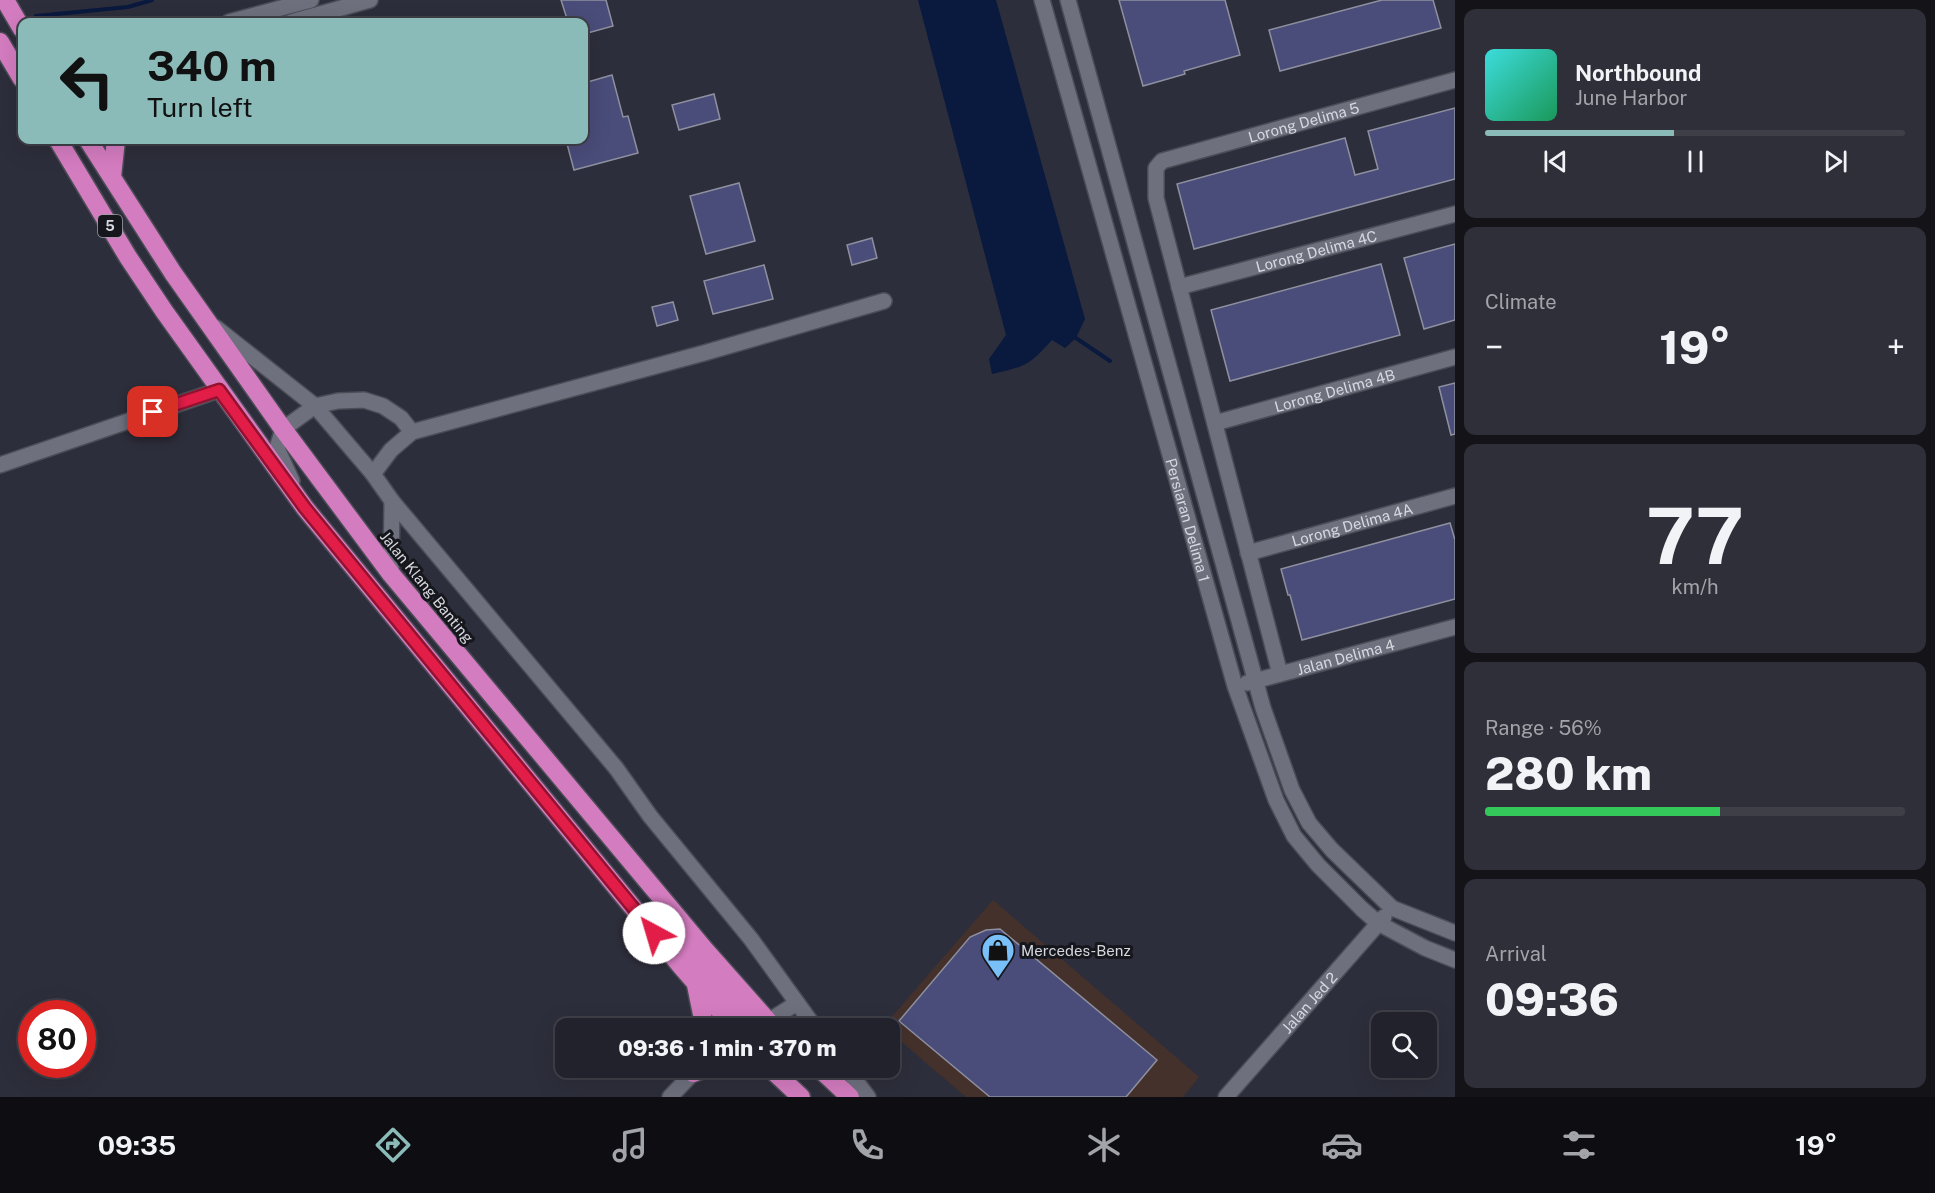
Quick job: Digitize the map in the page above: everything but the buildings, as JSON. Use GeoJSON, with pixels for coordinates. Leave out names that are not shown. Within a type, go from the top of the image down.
{"type":"FeatureCollection","features":[{"type":"Feature","properties":{"kind":"highway"},"geometry":{"type":"LineString","coordinates":[[5,0],[18,22]]}},
{"type":"Feature","properties":{"kind":"highway"},"geometry":{"type":"LineString","coordinates":[[0,42],[18,72]]}},
{"type":"Feature","properties":{"kind":"highway","name":"5"},"geometry":{"type":"LineString","coordinates":[[60,144],[128,257],[219,390],[305,508],[726,1018]]}},
{"type":"Feature","properties":{"kind":"highway","name":"Jalan Klang Banting"},"geometry":{"type":"LineString","coordinates":[[91,144],[173,273],[283,429],[392,574],[765,1018]]}},
{"type":"Feature","properties":{"kind":"highway"},"geometry":{"type":"LineString","coordinates":[[112,177],[116,144]]}},
{"type":"Feature","properties":{"kind":"highway"},"geometry":{"type":"LineString","coordinates":[[586,850],[682,946],[744,1018]]}},
{"type":"Feature","properties":{"kind":"highway"},"geometry":{"type":"LineString","coordinates":[[695,983],[703,1018]]}},
{"type":"Feature","properties":{"kind":"highway"},"geometry":{"type":"LineString","coordinates":[[779,1078],[801,1097]]}},
{"type":"Feature","properties":{"kind":"highway"},"geometry":{"type":"LineString","coordinates":[[830,1078],[850,1097]]}},
{"type":"Feature","properties":{"kind":"street"},"geometry":{"type":"LineString","coordinates":[[244,18],[311,0]]}},
{"type":"Feature","properties":{"kind":"street"},"geometry":{"type":"LineString","coordinates":[[305,18],[370,0]]}},
{"type":"Feature","properties":{"kind":"street","name":"Persiaran Delima 1"},"geometry":{"type":"LineString","coordinates":[[1042,0],[1235,686],[1276,800],[1294,836],[1318,865],[1378,923],[1425,948],[1455,960]]}},
{"type":"Feature","properties":{"kind":"street","name":"Persiaran Delima 1"},"geometry":{"type":"LineString","coordinates":[[1068,0],[1256,681],[1292,790],[1309,823],[1332,850],[1392,908],[1455,933]]}},
{"type":"Feature","properties":{"kind":"street","name":"Lorong Delima 5"},"geometry":{"type":"LineString","coordinates":[[1179,287],[1156,198],[1156,168],[1162,161],[1455,80]]}},
{"type":"Feature","properties":{"kind":"street","name":"Lorong Delima 4C"},"geometry":{"type":"LineString","coordinates":[[1179,287],[1455,214]]}},
{"type":"Feature","properties":{"kind":"street"},"geometry":{"type":"LineString","coordinates":[[1179,287],[1280,674]]}},
{"type":"Feature","properties":{"kind":"street"},"geometry":{"type":"LineString","coordinates":[[373,474],[391,450],[412,432],[704,353],[884,301]]}},
{"type":"Feature","properties":{"kind":"street"},"geometry":{"type":"LineString","coordinates":[[206,320],[315,406],[616,768],[650,816],[751,939],[808,1018]]}},
{"type":"Feature","properties":{"kind":"street","name":"Lorong Delima 4B"},"geometry":{"type":"LineString","coordinates":[[1215,423],[1455,357]]}},
{"type":"Feature","properties":{"kind":"street"},"geometry":{"type":"LineString","coordinates":[[0,465],[219,390]]}},
{"type":"Feature","properties":{"kind":"street"},"geometry":{"type":"LineString","coordinates":[[305,508],[277,448],[283,429],[315,406],[338,400],[364,400],[383,406],[401,418],[412,432]]}},
{"type":"Feature","properties":{"kind":"street","name":"Lorong Delima 4A"},"geometry":{"type":"LineString","coordinates":[[1248,553],[1455,496]]}},
{"type":"Feature","properties":{"kind":"street"},"geometry":{"type":"LineString","coordinates":[[392,501],[392,574]]}},
{"type":"Feature","properties":{"kind":"street","name":"Jalan Delima 4"},"geometry":{"type":"LineString","coordinates":[[1235,686],[1455,627]]}},
{"type":"Feature","properties":{"kind":"street","name":"Jalan Jed 2"},"geometry":{"type":"LineString","coordinates":[[1226,1097],[1392,908]]}},
{"type":"Feature","properties":{"kind":"street"},"geometry":{"type":"LineString","coordinates":[[779,1018],[797,1003]]}},
{"type":"Feature","properties":{"kind":"street"},"geometry":{"type":"LineString","coordinates":[[670,1097],[690,1078]]}},
{"type":"Feature","properties":{"kind":"street"},"geometry":{"type":"LineString","coordinates":[[854,1078],[868,1097]]}},
{"type":"Feature","properties":{"kind":"shaded area","name":"Mercedes-Benz"},"geometry":{"type":"Polygon","coordinates":[[[993,900],[1199,1077],[1183,1097],[966,1097],[900,1041],[900,1018],[891,1018],[993,900]]]}},
{"type":"Feature","properties":{"kind":"water"},"geometry":{"type":"Polygon","coordinates":[[[918,0],[996,0],[1085,319],[1076,338],[1065,348],[1052,340],[1026,364],[992,374],[989,359],[1006,335],[918,0]]]}},
{"type":"Feature","properties":{"kind":"waterway"},"geometry":{"type":"LineString","coordinates":[[36,16],[128,7],[152,0]]}},
{"type":"Feature","properties":{"kind":"waterway"},"geometry":{"type":"LineString","coordinates":[[1076,338],[1110,361]]}},
{"type":"Feature","properties":{"kind":"place","name":"Mercedes-Benz"},"geometry":{"type":"Point","coordinates":[998,979]}},
{"type":"Feature","properties":{"kind":"route"},"geometry":{"type":"LineString","coordinates":[[153,412],[219,390],[305,508],[654,933]]}}]}
